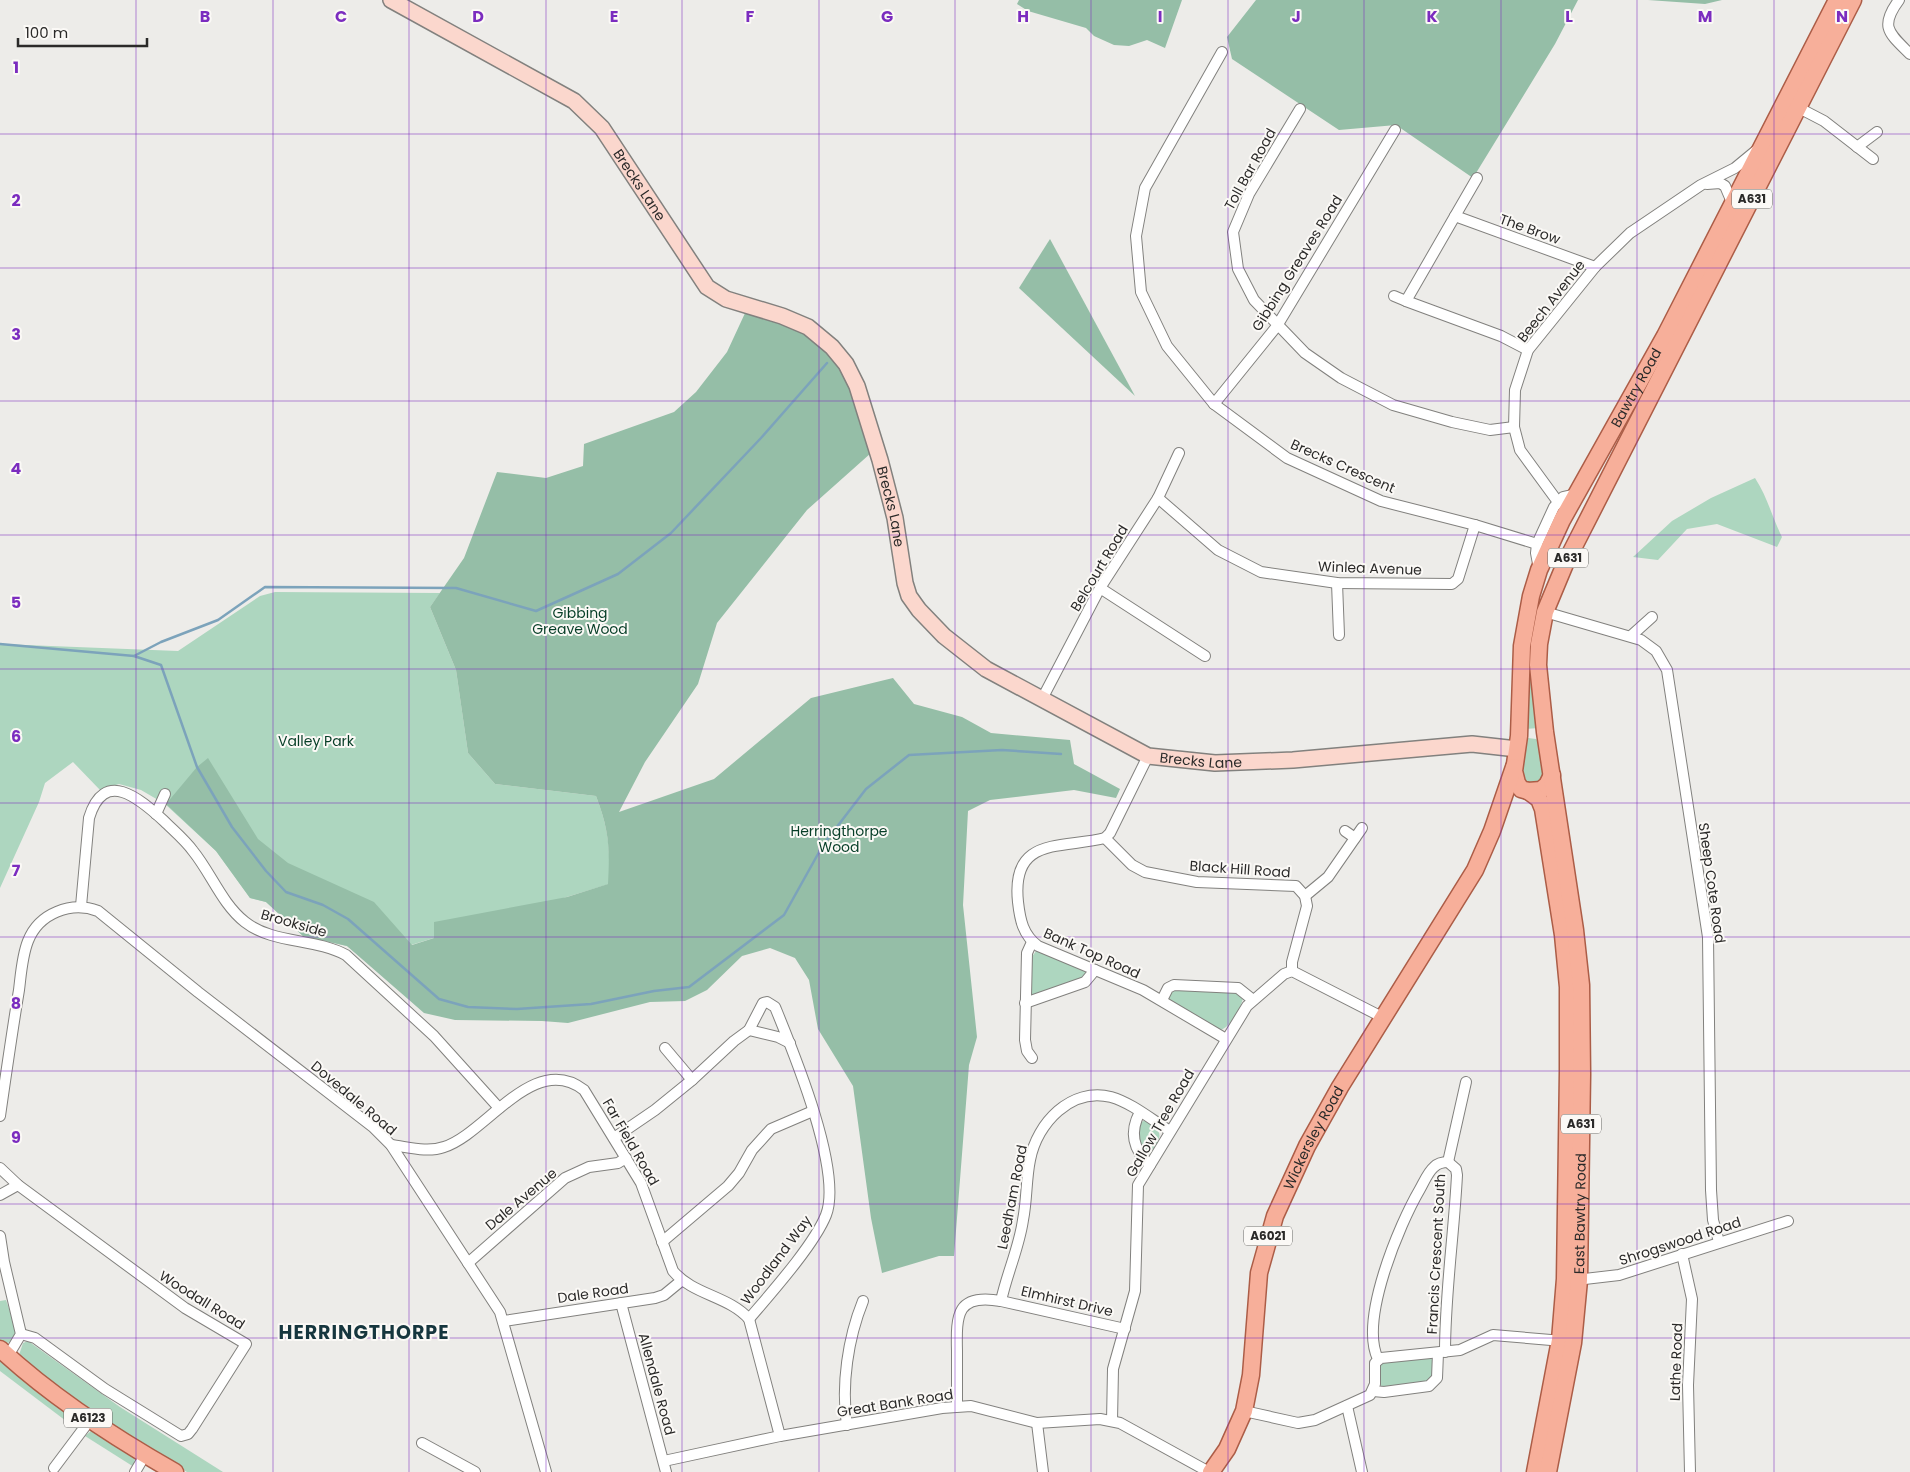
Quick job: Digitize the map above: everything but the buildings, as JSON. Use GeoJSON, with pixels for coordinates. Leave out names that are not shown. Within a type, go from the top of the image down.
{"type":"FeatureCollection","features":[{"type":"Feature","properties":{"kind":"main road","name":"Bawtry Road"},"geometry":{"type":"LineString","coordinates":[[1514,767],[1518,743],[1522,646],[1531,596],[1539,570],[1577,493],[1644,376],[1837,0]]}},
{"type":"Feature","properties":{"kind":"main road","name":"Bawtry Road"},"geometry":{"type":"LineString","coordinates":[[1552,775],[1545,732],[1538,664],[1539,644],[1546,612],[1558,576],[1853,0]]}},
{"type":"Feature","properties":{"kind":"main road"},"geometry":{"type":"LineString","coordinates":[[1577,493],[1584,487],[1590,487],[1596,491],[1598,499]]}},
{"type":"Feature","properties":{"kind":"main road"},"geometry":{"type":"LineString","coordinates":[[1518,743],[1545,732]]}},
{"type":"Feature","properties":{"kind":"main road","name":"Wickersley Road"},"geometry":{"type":"LineString","coordinates":[[1210,1472],[1227,1449],[1244,1411],[1251,1375],[1259,1273],[1275,1216],[1307,1146],[1382,1018],[1472,876],[1492,831],[1514,767]]}},
{"type":"Feature","properties":{"kind":"main road","name":"A631"},"geometry":{"type":"LineString","coordinates":[[1514,767],[1517,783],[1527,791]]}},
{"type":"Feature","properties":{"kind":"main road","name":"Wickersley Road"},"geometry":{"type":"LineString","coordinates":[[1492,831],[1511,802],[1527,791],[1541,790],[1547,785],[1552,775]]}},
{"type":"Feature","properties":{"kind":"main road","name":"East Bawtry Road"},"geometry":{"type":"LineString","coordinates":[[1548,1472],[1567,1341],[1572,1279],[1582,1074],[1580,985],[1552,775]]}},
{"type":"Feature","properties":{"kind":"main road","name":"East Bawtry Road"},"geometry":{"type":"LineString","coordinates":[[1527,791],[1538,799],[1544,809],[1563,935],[1568,987],[1572,1279]]}},
{"type":"Feature","properties":{"kind":"main road","name":"East Bawtry Road"},"geometry":{"type":"LineString","coordinates":[[1535,1472],[1567,1341]]}},
{"type":"Feature","properties":{"kind":"main road","name":"A6123"},"geometry":{"type":"LineString","coordinates":[[4,1352],[90,1420],[175,1472]]}},
{"type":"Feature","properties":{"kind":"street","name":"Brecks Lane"},"geometry":{"type":"LineString","coordinates":[[390,0],[574,101],[602,128],[707,287],[726,300],[782,316],[808,327],[832,347],[846,364],[857,386],[892,510],[905,583],[910,596],[930,624],[986,669],[1148,756],[1215,763],[1293,760],[1472,744],[1518,743]]}},
{"type":"Feature","properties":{"kind":"street"},"geometry":{"type":"LineString","coordinates":[[1899,0],[1888,14],[1888,26],[1891,35],[1910,54]]}},
{"type":"Feature","properties":{"kind":"street","name":"Brecks Crescent"},"geometry":{"type":"LineString","coordinates":[[1222,52],[1145,188],[1136,236],[1141,292],[1167,346],[1214,404],[1287,458],[1381,501],[1475,525],[1537,544]]}},
{"type":"Feature","properties":{"kind":"street"},"geometry":{"type":"LineString","coordinates":[[1799,108],[1824,121],[1873,160]]}},
{"type":"Feature","properties":{"kind":"street","name":"Toll Bar Road"},"geometry":{"type":"LineString","coordinates":[[1300,109],[1249,194],[1233,232],[1238,269],[1254,300],[1305,353],[1341,378],[1392,405],[1452,422],[1490,430],[1514,426]]}},
{"type":"Feature","properties":{"kind":"street","name":"Gibbing Greaves Road"},"geometry":{"type":"LineString","coordinates":[[1214,404],[1277,326],[1395,130]]}},
{"type":"Feature","properties":{"kind":"street"},"geometry":{"type":"LineString","coordinates":[[1857,147],[1877,132]]}},
{"type":"Feature","properties":{"kind":"street","name":"Beech Avenue"},"geometry":{"type":"LineString","coordinates":[[1558,502],[1520,450],[1514,426],[1515,390],[1528,350],[1595,267],[1630,233],[1701,185],[1735,168],[1762,145]]}},
{"type":"Feature","properties":{"kind":"street"},"geometry":{"type":"LineString","coordinates":[[1406,301],[1477,178]]}},
{"type":"Feature","properties":{"kind":"street"},"geometry":{"type":"LineString","coordinates":[[1701,185],[1714,183],[1726,186],[1731,200],[1728,213]]}},
{"type":"Feature","properties":{"kind":"street","name":"The Brow"},"geometry":{"type":"LineString","coordinates":[[1455,216],[1595,267]]}},
{"type":"Feature","properties":{"kind":"street"},"geometry":{"type":"LineString","coordinates":[[1394,296],[1501,336],[1528,350]]}},
{"type":"Feature","properties":{"kind":"street","name":"Belcourt Road"},"geometry":{"type":"LineString","coordinates":[[1042,699],[1100,588],[1158,498],[1179,453]]}},
{"type":"Feature","properties":{"kind":"street"},"geometry":{"type":"LineString","coordinates":[[1539,570],[1536,553],[1537,544],[1558,502],[1569,494],[1577,493]]}},
{"type":"Feature","properties":{"kind":"street","name":"Winlea Avenue"},"geometry":{"type":"LineString","coordinates":[[1158,498],[1218,550],[1262,572],[1336,583],[1452,584],[1458,578],[1475,525]]}},
{"type":"Feature","properties":{"kind":"street"},"geometry":{"type":"LineString","coordinates":[[1336,583],[1339,635]]}},
{"type":"Feature","properties":{"kind":"street"},"geometry":{"type":"LineString","coordinates":[[1100,588],[1205,656]]}},
{"type":"Feature","properties":{"kind":"street","name":"Sheep Cote Road"},"geometry":{"type":"LineString","coordinates":[[1546,612],[1632,636],[1656,650],[1666,670],[1708,937],[1711,1190],[1713,1220],[1719,1242]]}},
{"type":"Feature","properties":{"kind":"street"},"geometry":{"type":"LineString","coordinates":[[1632,636],[1652,617]]}},
{"type":"Feature","properties":{"kind":"street"},"geometry":{"type":"LineString","coordinates":[[1105,838],[1110,833],[1148,756]]}},
{"type":"Feature","properties":{"kind":"street","name":"Brookside"},"geometry":{"type":"LineString","coordinates":[[80,906],[89,818],[93,807],[99,798],[116,790],[125,791],[156,814],[193,850],[221,893],[245,922],[266,933],[328,947],[346,955],[434,1036],[499,1108]]}},
{"type":"Feature","properties":{"kind":"street"},"geometry":{"type":"LineString","coordinates":[[156,814],[165,794]]}},
{"type":"Feature","properties":{"kind":"street"},"geometry":{"type":"LineString","coordinates":[[1362,828],[1328,877],[1305,896],[1307,906],[1292,962],[1292,971],[1382,1018]]}},
{"type":"Feature","properties":{"kind":"street"},"geometry":{"type":"LineString","coordinates":[[1345,830],[1355,838]]}},
{"type":"Feature","properties":{"kind":"street","name":"Black Hill Road"},"geometry":{"type":"LineString","coordinates":[[1105,838],[1132,866],[1145,872],[1197,882],[1290,884],[1296,886],[1305,896]]}},
{"type":"Feature","properties":{"kind":"street","name":"Bank Top Road"},"geometry":{"type":"LineString","coordinates":[[1105,838],[1045,847],[1036,851],[1022,866],[1018,875],[1017,892],[1020,917],[1032,942],[1046,950],[1162,1000],[1226,1039]]}},
{"type":"Feature","properties":{"kind":"street"},"geometry":{"type":"LineString","coordinates":[[0,1116],[12,1028],[28,941],[41,922],[51,915],[69,907],[80,906]]}},
{"type":"Feature","properties":{"kind":"street","name":"Dovedale Road"},"geometry":{"type":"LineString","coordinates":[[80,906],[106,915],[198,992],[373,1127],[391,1146],[504,1321],[546,1472]]}},
{"type":"Feature","properties":{"kind":"street"},"geometry":{"type":"LineString","coordinates":[[1032,942],[1027,952],[1025,1004],[1026,1046],[1032,1058]]}},
{"type":"Feature","properties":{"kind":"street"},"geometry":{"type":"LineString","coordinates":[[1025,1004],[1085,982],[1095,970]]}},
{"type":"Feature","properties":{"kind":"street","name":"Gallow Tree Road"},"geometry":{"type":"LineString","coordinates":[[1112,1421],[1113,1369],[1136,1291],[1138,1185],[1247,1006],[1284,974],[1292,971]]}},
{"type":"Feature","properties":{"kind":"street"},"geometry":{"type":"LineString","coordinates":[[1162,1000],[1168,988],[1174,985],[1238,988],[1253,1000]]}},
{"type":"Feature","properties":{"kind":"street","name":"Woodland Way"},"geometry":{"type":"LineString","coordinates":[[749,1319],[814,1236],[826,1213],[829,1202],[828,1176],[813,1110],[790,1043],[775,1007],[767,1002],[760,1006],[750,1030]]}},
{"type":"Feature","properties":{"kind":"street"},"geometry":{"type":"LineString","coordinates":[[614,1138],[655,1110],[692,1080],[734,1041],[750,1030],[778,1037],[790,1043]]}},
{"type":"Feature","properties":{"kind":"street"},"geometry":{"type":"LineString","coordinates":[[665,1048],[692,1080]]}},
{"type":"Feature","properties":{"kind":"street","name":"Far Field Road"},"geometry":{"type":"LineString","coordinates":[[391,1146],[432,1150],[445,1147],[478,1128],[516,1094],[534,1085],[564,1081],[576,1084],[584,1090],[648,1198],[673,1271],[681,1281]]}},
{"type":"Feature","properties":{"kind":"street"},"geometry":{"type":"LineString","coordinates":[[1378,1359],[1374,1347],[1376,1304],[1383,1274],[1402,1225],[1423,1184],[1436,1166],[1448,1162],[1466,1082]]}},
{"type":"Feature","properties":{"kind":"street","name":"Leedham Road"},"geometry":{"type":"LineString","coordinates":[[1002,1301],[1024,1219],[1030,1160],[1034,1145],[1047,1123],[1067,1104],[1089,1096],[1111,1098],[1140,1112],[1170,1131]]}},
{"type":"Feature","properties":{"kind":"street"},"geometry":{"type":"LineString","coordinates":[[662,1242],[728,1186],[739,1173],[752,1150],[771,1129],[813,1110]]}},
{"type":"Feature","properties":{"kind":"street"},"geometry":{"type":"LineString","coordinates":[[1140,1112],[1135,1122],[1133,1135],[1138,1153],[1150,1165]]}},
{"type":"Feature","properties":{"kind":"street","name":"Dale Avenue"},"geometry":{"type":"LineString","coordinates":[[468,1263],[565,1178],[584,1169],[618,1163],[626,1158]]}},
{"type":"Feature","properties":{"kind":"street","name":"Francis Crescent South"},"geometry":{"type":"LineString","coordinates":[[1373,1391],[1384,1392],[1429,1386],[1437,1378],[1454,1231],[1457,1175],[1456,1169],[1448,1162]]}},
{"type":"Feature","properties":{"kind":"street","name":"Woodall Road"},"geometry":{"type":"LineString","coordinates":[[0,1168],[18,1185],[185,1308],[246,1344],[192,1429],[188,1434],[180,1436],[105,1389],[35,1338],[21,1334]]}},
{"type":"Feature","properties":{"kind":"street"},"geometry":{"type":"LineString","coordinates":[[0,1195],[18,1185]]}},
{"type":"Feature","properties":{"kind":"street","name":"Shrogswood Road"},"geometry":{"type":"LineString","coordinates":[[1572,1279],[1619,1275],[1788,1221]]}},
{"type":"Feature","properties":{"kind":"street"},"geometry":{"type":"LineString","coordinates":[[0,1236],[21,1334],[4,1352]]}},
{"type":"Feature","properties":{"kind":"street","name":"Lathe Road"},"geometry":{"type":"LineString","coordinates":[[1682,1254],[1692,1299],[1688,1385],[1690,1472]]}},
{"type":"Feature","properties":{"kind":"street"},"geometry":{"type":"LineString","coordinates":[[681,1281],[735,1307],[749,1319],[780,1436]]}},
{"type":"Feature","properties":{"kind":"street","name":"Dale Road"},"geometry":{"type":"LineString","coordinates":[[504,1321],[664,1295],[681,1281]]}},
{"type":"Feature","properties":{"kind":"street"},"geometry":{"type":"LineString","coordinates":[[958,1406],[956,1321],[958,1314],[967,1303],[974,1300],[988,1298],[1002,1301]]}},
{"type":"Feature","properties":{"kind":"street","name":"Elmhirst Drive"},"geometry":{"type":"LineString","coordinates":[[1002,1301],[1126,1329]]}},
{"type":"Feature","properties":{"kind":"street"},"geometry":{"type":"LineString","coordinates":[[847,1425],[845,1404],[850,1346],[856,1318],[863,1302]]}},
{"type":"Feature","properties":{"kind":"street","name":"Allendale Road"},"geometry":{"type":"LineString","coordinates":[[621,1303],[665,1467]]}},
{"type":"Feature","properties":{"kind":"street"},"geometry":{"type":"LineString","coordinates":[[1244,1411],[1306,1423],[1347,1406],[1373,1391],[1375,1363],[1378,1359],[1460,1350],[1493,1335],[1567,1341]]}},
{"type":"Feature","properties":{"kind":"street","name":"Great Bank Road"},"geometry":{"type":"LineString","coordinates":[[665,1467],[780,1436],[958,1406],[982,1408],[1037,1423],[1100,1419],[1112,1421],[1129,1427],[1210,1472]]}},
{"type":"Feature","properties":{"kind":"street"},"geometry":{"type":"LineString","coordinates":[[1347,1406],[1362,1472]]}},
{"type":"Feature","properties":{"kind":"street"},"geometry":{"type":"LineString","coordinates":[[54,1468],[90,1420]]}},
{"type":"Feature","properties":{"kind":"street"},"geometry":{"type":"LineString","coordinates":[[1037,1423],[1044,1472]]}},
{"type":"Feature","properties":{"kind":"street"},"geometry":{"type":"LineString","coordinates":[[422,1442],[475,1472]]}},
{"type":"Feature","properties":{"kind":"street"},"geometry":{"type":"LineString","coordinates":[[135,1472],[145,1455]]}},
{"type":"Feature","properties":{"kind":"green space"},"geometry":{"type":"Polygon","coordinates":[[[1019,0],[1182,0],[1165,48],[1147,40],[1129,46],[1114,45],[1094,36],[1086,28],[1028,11],[1017,4],[1019,0]]]}},
{"type":"Feature","properties":{"kind":"green space"},"geometry":{"type":"Polygon","coordinates":[[[1256,0],[1578,0],[1555,44],[1473,178],[1396,125],[1339,130],[1232,59],[1227,37],[1256,0]]]}},
{"type":"Feature","properties":{"kind":"green space"},"geometry":{"type":"Polygon","coordinates":[[[1648,0],[1722,0],[1705,4],[1648,0]]]}},
{"type":"Feature","properties":{"kind":"green space"},"geometry":{"type":"Polygon","coordinates":[[[1050,239],[1135,396],[1019,288],[1050,239]]]}},
{"type":"Feature","properties":{"kind":"green space"},"geometry":{"type":"Polygon","coordinates":[[[746,311],[799,329],[822,345],[840,365],[856,394],[871,453],[807,510],[717,623],[698,684],[645,762],[619,812],[714,779],[811,698],[893,678],[914,704],[962,717],[991,733],[1070,740],[1074,764],[1120,789],[1116,798],[1074,790],[990,800],[968,811],[963,905],[977,1037],[969,1065],[954,1256],[939,1256],[882,1273],[871,1218],[853,1086],[818,1029],[809,980],[795,958],[770,948],[742,956],[707,990],[685,1001],[650,1002],[568,1023],[455,1020],[424,1013],[347,946],[303,936],[266,902],[250,898],[216,851],[166,804],[197,767],[208,758],[258,839],[288,863],[374,902],[412,945],[434,938],[434,922],[567,897],[608,884],[608,839],[604,819],[596,796],[495,784],[468,753],[456,670],[430,607],[464,558],[497,472],[546,478],[583,466],[584,444],[674,412],[696,392],[727,352],[746,311]]]}},
{"type":"Feature","properties":{"kind":"green space"},"geometry":{"type":"Polygon","coordinates":[[[1755,478],[1782,537],[1777,547],[1717,524],[1687,529],[1658,560],[1633,557],[1672,521],[1711,498],[1755,478]]]}},
{"type":"Feature","properties":{"kind":"green space","name":"Valley Park"},"geometry":{"type":"Polygon","coordinates":[[[275,592],[440,593],[430,607],[456,670],[468,753],[495,784],[596,796],[604,819],[608,839],[609,884],[411,945],[384,976],[347,946],[303,936],[266,902],[250,898],[216,851],[165,804],[141,790],[119,784],[100,790],[73,762],[45,783],[39,802],[0,888],[0,644],[178,651],[260,596],[275,592]]]}},
{"type":"Feature","properties":{"kind":"green space"},"geometry":{"type":"Polygon","coordinates":[[[1537,598],[1545,600],[1539,728],[1525,729],[1524,675],[1537,598]]]}},
{"type":"Feature","properties":{"kind":"green space"},"geometry":{"type":"Polygon","coordinates":[[[1528,738],[1536,739],[1541,744],[1544,762],[1541,778],[1532,785],[1524,782],[1521,765],[1522,747],[1528,738]]]}},
{"type":"Feature","properties":{"kind":"green space"},"geometry":{"type":"Polygon","coordinates":[[[1037,950],[1087,972],[1085,978],[1032,996],[1030,995],[1030,959],[1037,950]]]}},
{"type":"Feature","properties":{"kind":"green space"},"geometry":{"type":"Polygon","coordinates":[[[1175,988],[1236,992],[1243,998],[1240,1007],[1228,1026],[1220,1030],[1169,999],[1170,990],[1175,988]]]}},
{"type":"Feature","properties":{"kind":"green space"},"geometry":{"type":"Polygon","coordinates":[[[1145,1120],[1156,1128],[1160,1135],[1150,1154],[1146,1155],[1141,1150],[1137,1125],[1145,1120]]]}},
{"type":"Feature","properties":{"kind":"green space"},"geometry":{"type":"Polygon","coordinates":[[[6,1300],[18,1334],[8,1343],[0,1340],[0,1301],[6,1300]]]}},
{"type":"Feature","properties":{"kind":"green space"},"geometry":{"type":"Polygon","coordinates":[[[28,1341],[120,1407],[223,1472],[187,1472],[103,1421],[21,1360],[19,1355],[23,1343],[28,1341]]]}},
{"type":"Feature","properties":{"kind":"green space"},"geometry":{"type":"Polygon","coordinates":[[[0,1356],[82,1422],[78,1430],[0,1371],[0,1356]]]}},
{"type":"Feature","properties":{"kind":"green space"},"geometry":{"type":"Polygon","coordinates":[[[1429,1357],[1434,1361],[1434,1377],[1429,1382],[1383,1389],[1379,1382],[1379,1364],[1381,1361],[1429,1357]]]}},
{"type":"Feature","properties":{"kind":"green space"},"geometry":{"type":"Polygon","coordinates":[[[92,1430],[135,1457],[134,1467],[85,1436],[92,1430]]]}},
{"type":"Feature","properties":{"kind":"waterway"},"geometry":{"type":"LineString","coordinates":[[134,656],[161,642],[218,620],[265,587],[456,588],[536,611],[618,574],[671,533],[761,438],[827,363]]}},
{"type":"Feature","properties":{"kind":"waterway"},"geometry":{"type":"LineString","coordinates":[[0,644],[134,656],[161,665],[197,767],[232,827],[266,871],[286,892],[323,905],[348,919],[439,999],[468,1007],[517,1009],[591,1004],[654,991],[689,987],[784,915],[823,845],[866,789],[909,755],[1002,750],[1061,754]]}},
{"type":"Feature","properties":{"kind":"district","name":"HERRINGTHORPE"},"geometry":{"type":"Point","coordinates":[364,1332]}},
{"type":"Feature","properties":{"kind":"park label","name":"Gibbing Greave Wood"},"geometry":{"type":"Point","coordinates":[580,622]}},
{"type":"Feature","properties":{"kind":"park label","name":"Herringthorpe Wood"},"geometry":{"type":"Point","coordinates":[839,840]}}]}
